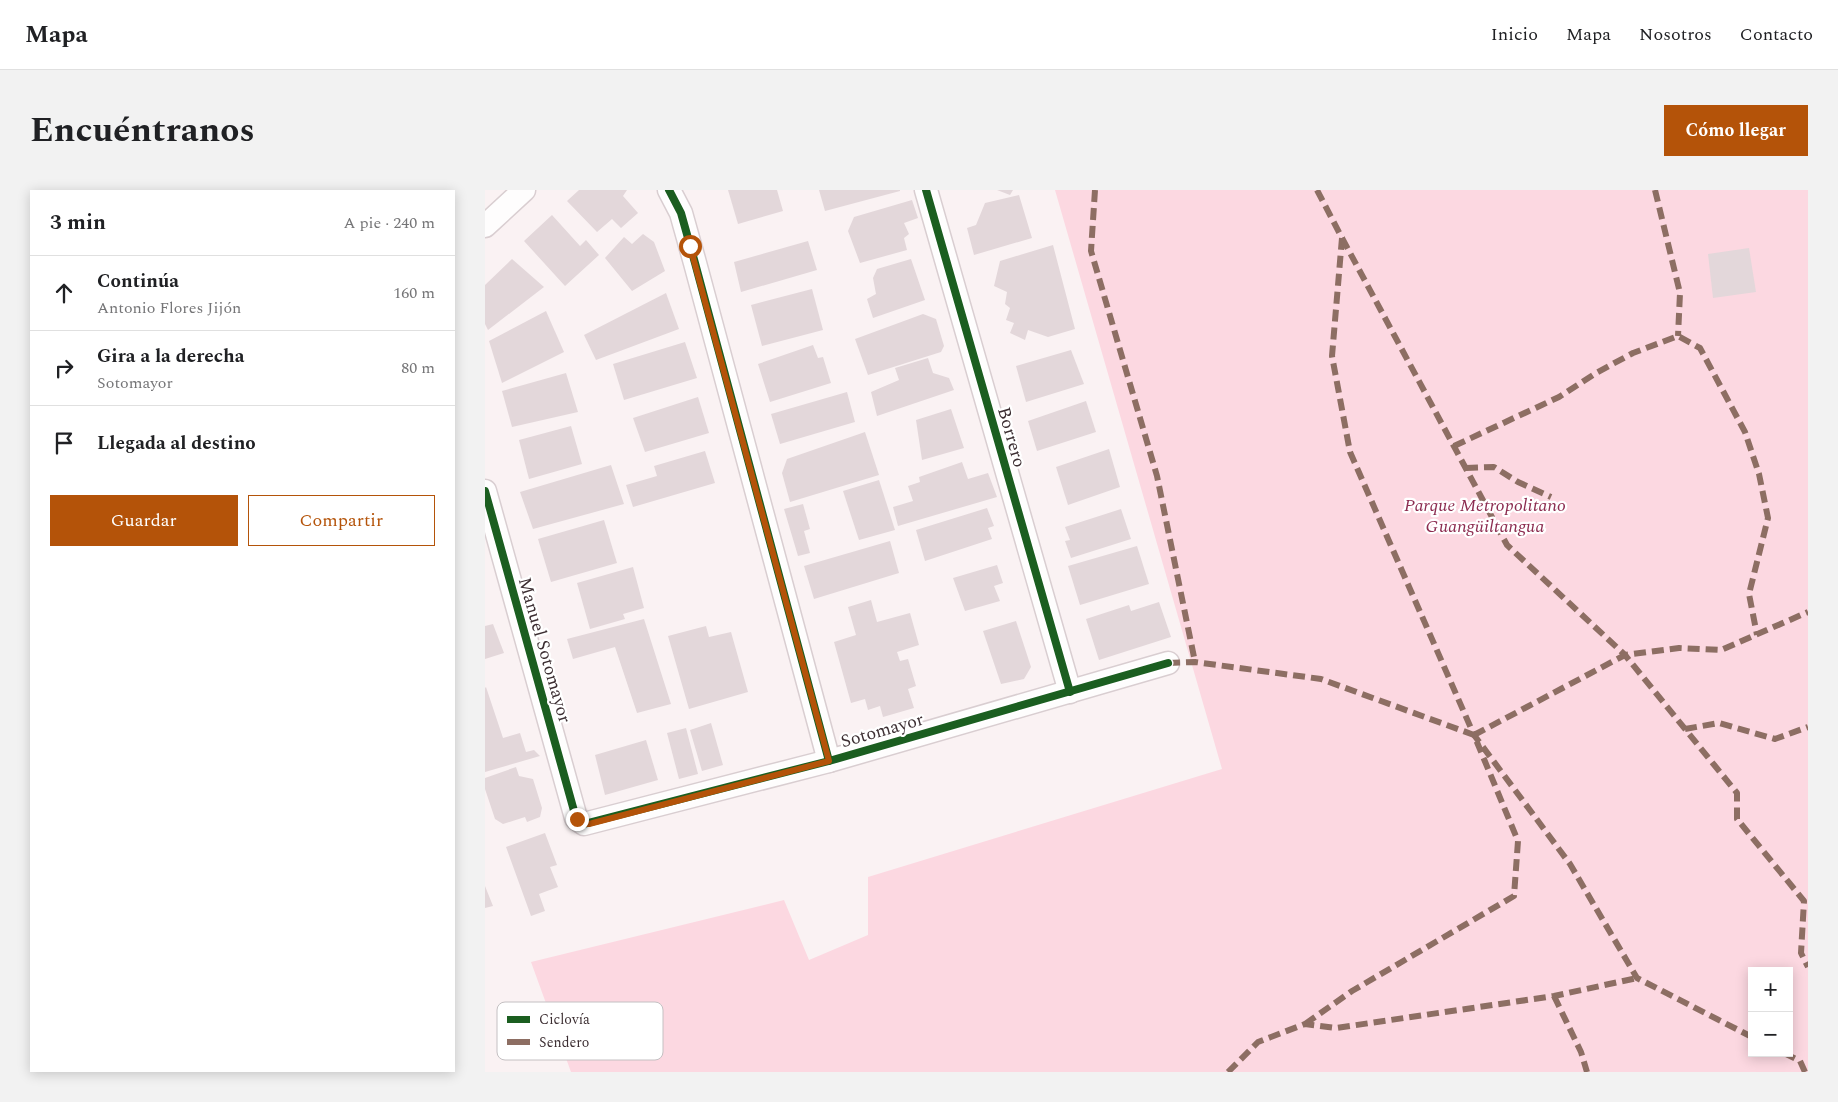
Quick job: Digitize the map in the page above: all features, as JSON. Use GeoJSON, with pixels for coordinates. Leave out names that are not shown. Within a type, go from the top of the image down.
{"type":"FeatureCollection","features":[{"type":"Feature","properties":{"kind":"street"},"geometry":{"type":"LineString","coordinates":[[485,226],[524,190]]}},
{"type":"Feature","properties":{"kind":"street"},"geometry":{"type":"LineString","coordinates":[[669,190],[681,213],[829,761]]}},
{"type":"Feature","properties":{"kind":"street","name":"Borrero"},"geometry":{"type":"LineString","coordinates":[[926,190],[1070,692]]}},
{"type":"Feature","properties":{"kind":"street","name":"Manuel Sotomayor"},"geometry":{"type":"LineString","coordinates":[[485,491],[576,818]]}},
{"type":"Feature","properties":{"kind":"street","name":"Sotomayor"},"geometry":{"type":"LineString","coordinates":[[576,818],[584,824],[589,824],[829,761],[1168,663]]}},
{"type":"Feature","properties":{"kind":"green space","name":"Parque Metropolitano Guangüiltangua"},"geometry":{"type":"Polygon","coordinates":[[[1055,190],[1808,190],[1808,1072],[571,1072],[567,1060],[663,1060],[663,1002],[546,1002],[531,962],[784,900],[809,960],[868,935],[868,877],[1222,769],[1055,190]]]}},
{"type":"Feature","properties":{"kind":"building"},"geometry":{"type":"Polygon","coordinates":[[[579,190],[627,190],[623,196],[638,213],[621,228],[612,219],[597,232],[567,201],[579,190]]]}},
{"type":"Feature","properties":{"kind":"building"},"geometry":{"type":"Polygon","coordinates":[[[728,190],[777,190],[783,211],[738,224],[728,190]]]}},
{"type":"Feature","properties":{"kind":"building"},"geometry":{"type":"Polygon","coordinates":[[[819,190],[900,190],[900,191],[825,211],[819,190]]]}},
{"type":"Feature","properties":{"kind":"building"},"geometry":{"type":"Polygon","coordinates":[[[997,190],[1013,190],[1010,195],[997,190]]]}},
{"type":"Feature","properties":{"kind":"building"},"geometry":{"type":"Polygon","coordinates":[[[1019,195],[1032,238],[974,255],[967,228],[976,225],[985,203],[1019,195]]]}},
{"type":"Feature","properties":{"kind":"building"},"geometry":{"type":"Polygon","coordinates":[[[912,200],[918,218],[904,223],[909,234],[904,238],[907,250],[860,263],[848,231],[854,217],[912,200]]]}},
{"type":"Feature","properties":{"kind":"building"},"geometry":{"type":"Polygon","coordinates":[[[552,215],[580,246],[586,240],[599,255],[565,286],[524,241],[552,215]]]}},
{"type":"Feature","properties":{"kind":"building"},"geometry":{"type":"Polygon","coordinates":[[[643,234],[654,242],[665,271],[632,291],[605,258],[624,237],[632,244],[643,234]]]}},
{"type":"Feature","properties":{"kind":"building"},"geometry":{"type":"Polygon","coordinates":[[[808,241],[817,270],[741,292],[734,262],[808,241]]]}},
{"type":"Feature","properties":{"kind":"building"},"geometry":{"type":"Polygon","coordinates":[[[1053,245],[1075,329],[1048,337],[1028,330],[1025,340],[1010,333],[1014,323],[1006,320],[1010,308],[1005,304],[1007,292],[994,286],[1000,261],[1053,245]]]}},
{"type":"Feature","properties":{"kind":"building"},"geometry":{"type":"Polygon","coordinates":[[[1749,248],[1756,292],[1713,298],[1708,254],[1749,248]]]}},
{"type":"Feature","properties":{"kind":"building"},"geometry":{"type":"Polygon","coordinates":[[[512,259],[544,287],[488,330],[485,324],[485,285],[512,259]]]}},
{"type":"Feature","properties":{"kind":"building"},"geometry":{"type":"Polygon","coordinates":[[[911,259],[925,300],[873,318],[867,299],[876,294],[873,278],[877,269],[911,259]]]}},
{"type":"Feature","properties":{"kind":"building"},"geometry":{"type":"Polygon","coordinates":[[[812,289],[823,330],[762,346],[751,305],[812,289]]]}},
{"type":"Feature","properties":{"kind":"building"},"geometry":{"type":"Polygon","coordinates":[[[666,293],[679,329],[596,360],[584,335],[666,293]]]}},
{"type":"Feature","properties":{"kind":"building"},"geometry":{"type":"Polygon","coordinates":[[[546,311],[564,352],[502,383],[489,341],[546,311]]]}},
{"type":"Feature","properties":{"kind":"building"},"geometry":{"type":"Polygon","coordinates":[[[923,314],[936,319],[944,346],[941,352],[868,375],[855,339],[923,314]]]}},
{"type":"Feature","properties":{"kind":"building"},"geometry":{"type":"Polygon","coordinates":[[[685,342],[697,378],[624,400],[613,364],[685,342]]]}},
{"type":"Feature","properties":{"kind":"building"},"geometry":{"type":"Polygon","coordinates":[[[813,345],[818,358],[823,357],[831,383],[770,402],[758,364],[813,345]]]}},
{"type":"Feature","properties":{"kind":"building"},"geometry":{"type":"Polygon","coordinates":[[[1071,350],[1084,384],[1026,402],[1016,366],[1071,350]]]}},
{"type":"Feature","properties":{"kind":"building"},"geometry":{"type":"Polygon","coordinates":[[[928,358],[933,373],[949,378],[954,390],[877,416],[871,392],[899,380],[895,368],[928,358]]]}},
{"type":"Feature","properties":{"kind":"building"},"geometry":{"type":"Polygon","coordinates":[[[566,373],[578,412],[512,427],[502,391],[566,373]]]}},
{"type":"Feature","properties":{"kind":"building"},"geometry":{"type":"Polygon","coordinates":[[[847,392],[855,422],[780,444],[771,414],[847,392]]]}},
{"type":"Feature","properties":{"kind":"building"},"geometry":{"type":"Polygon","coordinates":[[[698,397],[709,433],[645,452],[633,418],[698,397]]]}},
{"type":"Feature","properties":{"kind":"building"},"geometry":{"type":"Polygon","coordinates":[[[1086,401],[1096,432],[1037,451],[1028,421],[1086,401]]]}},
{"type":"Feature","properties":{"kind":"building"},"geometry":{"type":"Polygon","coordinates":[[[951,409],[964,448],[922,460],[916,420],[951,409]]]}},
{"type":"Feature","properties":{"kind":"building"},"geometry":{"type":"Polygon","coordinates":[[[571,426],[582,464],[529,479],[519,440],[571,426]]]}},
{"type":"Feature","properties":{"kind":"building"},"geometry":{"type":"Polygon","coordinates":[[[865,432],[879,475],[790,502],[782,473],[787,459],[865,432]]]}},
{"type":"Feature","properties":{"kind":"building"},"geometry":{"type":"Polygon","coordinates":[[[1109,449],[1120,487],[1068,505],[1056,467],[1109,449]]]}},
{"type":"Feature","properties":{"kind":"building"},"geometry":{"type":"Polygon","coordinates":[[[705,451],[715,483],[633,507],[626,485],[657,476],[654,466],[705,451]]]}},
{"type":"Feature","properties":{"kind":"building"},"geometry":{"type":"Polygon","coordinates":[[[962,462],[968,479],[988,473],[997,497],[898,526],[893,507],[913,501],[908,486],[920,482],[919,477],[962,462]]]}},
{"type":"Feature","properties":{"kind":"building"},"geometry":{"type":"Polygon","coordinates":[[[611,465],[624,504],[533,529],[520,492],[611,465]]]}},
{"type":"Feature","properties":{"kind":"building"},"geometry":{"type":"Polygon","coordinates":[[[879,480],[895,530],[859,540],[843,491],[879,480]]]}},
{"type":"Feature","properties":{"kind":"building"},"geometry":{"type":"Polygon","coordinates":[[[803,504],[810,529],[804,531],[810,553],[798,556],[784,509],[803,504]]]}},
{"type":"Feature","properties":{"kind":"building"},"geometry":{"type":"Polygon","coordinates":[[[987,508],[994,526],[988,528],[992,539],[925,561],[916,530],[987,508]]]}},
{"type":"Feature","properties":{"kind":"building"},"geometry":{"type":"Polygon","coordinates":[[[1121,509],[1131,539],[1071,558],[1065,541],[1070,540],[1065,527],[1121,509]]]}},
{"type":"Feature","properties":{"kind":"building"},"geometry":{"type":"Polygon","coordinates":[[[604,520],[617,563],[551,582],[538,539],[604,520]]]}},
{"type":"Feature","properties":{"kind":"building"},"geometry":{"type":"Polygon","coordinates":[[[890,541],[899,573],[814,599],[804,566],[890,541]]]}},
{"type":"Feature","properties":{"kind":"building"},"geometry":{"type":"Polygon","coordinates":[[[1137,546],[1149,584],[1080,605],[1068,566],[1137,546]]]}},
{"type":"Feature","properties":{"kind":"building"},"geometry":{"type":"Polygon","coordinates":[[[997,565],[1003,583],[994,586],[1000,601],[965,611],[953,578],[997,565]]]}},
{"type":"Feature","properties":{"kind":"building"},"geometry":{"type":"Polygon","coordinates":[[[633,567],[644,608],[623,614],[625,619],[590,629],[577,583],[633,567]]]}},
{"type":"Feature","properties":{"kind":"building"},"geometry":{"type":"Polygon","coordinates":[[[871,600],[877,622],[910,613],[919,645],[897,652],[900,661],[908,659],[916,686],[908,689],[914,708],[883,717],[880,706],[868,710],[865,699],[851,703],[834,642],[856,635],[848,607],[871,600]]]}},
{"type":"Feature","properties":{"kind":"building"},"geometry":{"type":"Polygon","coordinates":[[[1159,602],[1171,637],[1099,660],[1086,619],[1129,605],[1131,611],[1159,602]]]}},
{"type":"Feature","properties":{"kind":"building"},"geometry":{"type":"Polygon","coordinates":[[[644,619],[671,704],[637,713],[615,647],[573,659],[567,639],[644,619]]]}},
{"type":"Feature","properties":{"kind":"building"},"geometry":{"type":"Polygon","coordinates":[[[1016,621],[1031,667],[1024,679],[1001,684],[983,631],[1016,621]]]}},
{"type":"Feature","properties":{"kind":"building"},"geometry":{"type":"Polygon","coordinates":[[[493,624],[504,653],[485,659],[485,626],[493,624]]]}},
{"type":"Feature","properties":{"kind":"building"},"geometry":{"type":"Polygon","coordinates":[[[706,626],[709,637],[731,632],[748,692],[689,709],[668,636],[706,626]]]}},
{"type":"Feature","properties":{"kind":"building"},"geometry":{"type":"Polygon","coordinates":[[[486,687],[503,738],[520,733],[526,752],[534,750],[540,756],[485,772],[486,687]]]}},
{"type":"Feature","properties":{"kind":"building"},"geometry":{"type":"Polygon","coordinates":[[[711,723],[723,765],[702,771],[690,730],[711,723]]]}},
{"type":"Feature","properties":{"kind":"building"},"geometry":{"type":"Polygon","coordinates":[[[686,728],[698,774],[679,779],[667,733],[686,728]]]}},
{"type":"Feature","properties":{"kind":"building"},"geometry":{"type":"Polygon","coordinates":[[[646,740],[658,780],[605,795],[595,755],[646,740]]]}},
{"type":"Feature","properties":{"kind":"building"},"geometry":{"type":"Polygon","coordinates":[[[516,767],[519,776],[533,779],[542,808],[540,817],[527,822],[525,817],[503,824],[495,819],[485,789],[485,778],[516,767]]]}},
{"type":"Feature","properties":{"kind":"building"},"geometry":{"type":"Polygon","coordinates":[[[545,833],[557,865],[550,867],[558,887],[539,894],[545,911],[531,916],[506,847],[545,833]]]}},
{"type":"Feature","properties":{"kind":"building"},"geometry":{"type":"Polygon","coordinates":[[[485,886],[493,906],[485,908],[485,886]]]}},
{"type":"Feature","properties":{"kind":"marked path"},"geometry":{"type":"LineString","coordinates":[[1095,190],[1091,251],[1157,476],[1195,662]]}},
{"type":"Feature","properties":{"kind":"marked path"},"geometry":{"type":"LineString","coordinates":[[1317,190],[1342,238],[1332,356],[1350,452],[1474,735],[1570,864],[1637,978],[1748,1035]]}},
{"type":"Feature","properties":{"kind":"marked path"},"geometry":{"type":"LineString","coordinates":[[1655,190],[1680,293],[1678,336]]}},
{"type":"Feature","properties":{"kind":"marked path"},"geometry":{"type":"LineString","coordinates":[[1342,238],[1507,545],[1625,655],[1737,793],[1737,819],[1804,901],[1801,953],[1808,967]]}},
{"type":"Feature","properties":{"kind":"marked path"},"geometry":{"type":"LineString","coordinates":[[1454,446],[1559,397],[1596,373],[1633,353],[1678,336],[1700,348],[1745,432],[1759,474],[1768,518],[1749,594],[1757,635]]}},
{"type":"Feature","properties":{"kind":"marked path"},"geometry":{"type":"LineString","coordinates":[[1466,468],[1494,467],[1518,482],[1551,497]]}},
{"type":"Feature","properties":{"kind":"marked path"},"geometry":{"type":"LineString","coordinates":[[1474,735],[1625,655],[1679,648],[1721,650],[1808,612]]}},
{"type":"Feature","properties":{"kind":"marked path"},"geometry":{"type":"LineString","coordinates":[[1168,663],[1195,662],[1321,679],[1474,735],[1518,841],[1514,896],[1352,991],[1305,1024]]}},
{"type":"Feature","properties":{"kind":"marked path"},"geometry":{"type":"LineString","coordinates":[[1685,729],[1719,723],[1775,739],[1808,727]]}},
{"type":"Feature","properties":{"kind":"marked path"},"geometry":{"type":"LineString","coordinates":[[1228,1072],[1258,1042],[1305,1024],[1336,1028],[1554,996],[1637,978]]}},
{"type":"Feature","properties":{"kind":"marked path"},"geometry":{"type":"LineString","coordinates":[[1554,996],[1581,1052],[1587,1072]]}},
{"type":"Feature","properties":{"kind":"marked path"},"geometry":{"type":"LineString","coordinates":[[1792,1057],[1800,1061],[1805,1072]]}},
{"type":"Feature","properties":{"kind":"cycle path"},"geometry":{"type":"LineString","coordinates":[[669,190],[681,213],[829,761]]}},
{"type":"Feature","properties":{"kind":"cycle path"},"geometry":{"type":"LineString","coordinates":[[926,190],[1070,692]]}},
{"type":"Feature","properties":{"kind":"cycle path"},"geometry":{"type":"LineString","coordinates":[[485,491],[576,818],[584,824],[829,761],[1168,663]]}},
{"type":"Feature","properties":{"kind":"route"},"geometry":{"type":"LineString","coordinates":[[577,819],[584,824],[589,824],[829,761],[690,246]]}}]}
